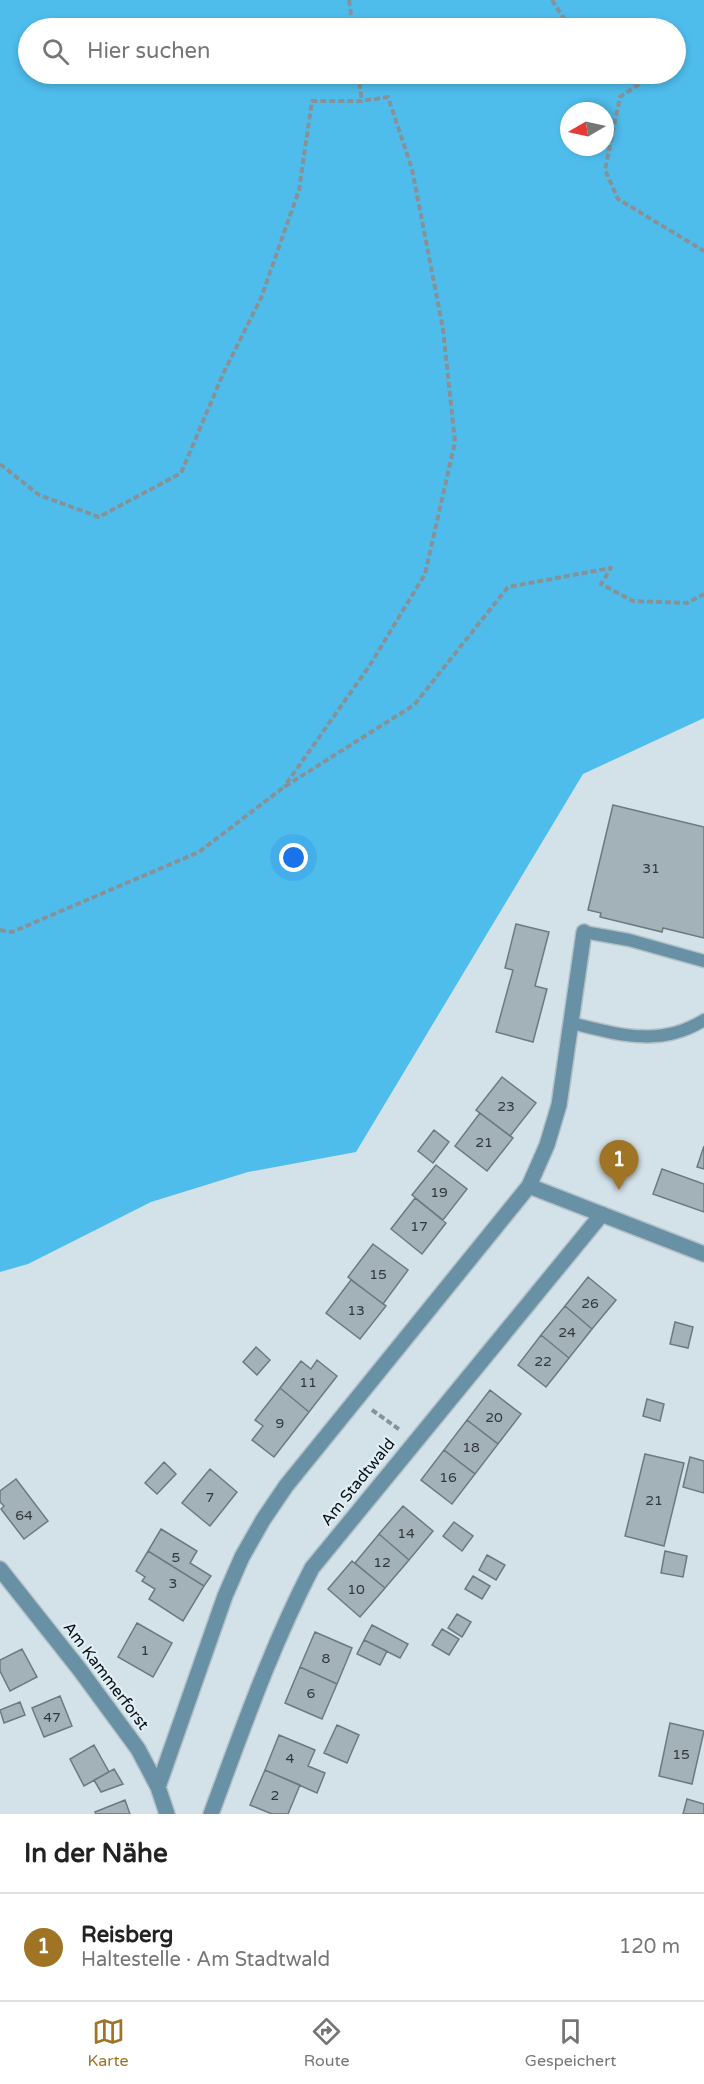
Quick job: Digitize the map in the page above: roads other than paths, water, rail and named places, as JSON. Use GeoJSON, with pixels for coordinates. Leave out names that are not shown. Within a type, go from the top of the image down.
{"type":"FeatureCollection","features":[{"type":"Feature","properties":{"kind":"street"},"geometry":{"type":"LineString","coordinates":[[158,1787],[225,1596],[242,1557],[263,1520],[286,1486],[529,1186],[559,1105],[584,932]]}},
{"type":"Feature","properties":{"kind":"street"},"geometry":{"type":"LineString","coordinates":[[529,1186],[704,1254]]}},
{"type":"Feature","properties":{"kind":"street","name":"Am Stadtwald"},"geometry":{"type":"LineString","coordinates":[[211,1814],[272,1653],[292,1606],[312,1568],[602,1214]]}},
{"type":"Feature","properties":{"kind":"street","name":"Am Kammerforst"},"geometry":{"type":"LineString","coordinates":[[0,1569],[80,1670],[138,1749],[158,1787],[167,1814]]}},
{"type":"Feature","properties":{"kind":"lane"},"geometry":{"type":"LineString","coordinates":[[584,932],[629,940],[704,961]]}},
{"type":"Feature","properties":{"kind":"lane"},"geometry":{"type":"LineString","coordinates":[[571,1023],[646,1038],[678,1034],[704,1020]]}},
{"type":"Feature","properties":{"kind":"place","name":"Reisberg"},"geometry":{"type":"Point","coordinates":[619,1190]}}]}
